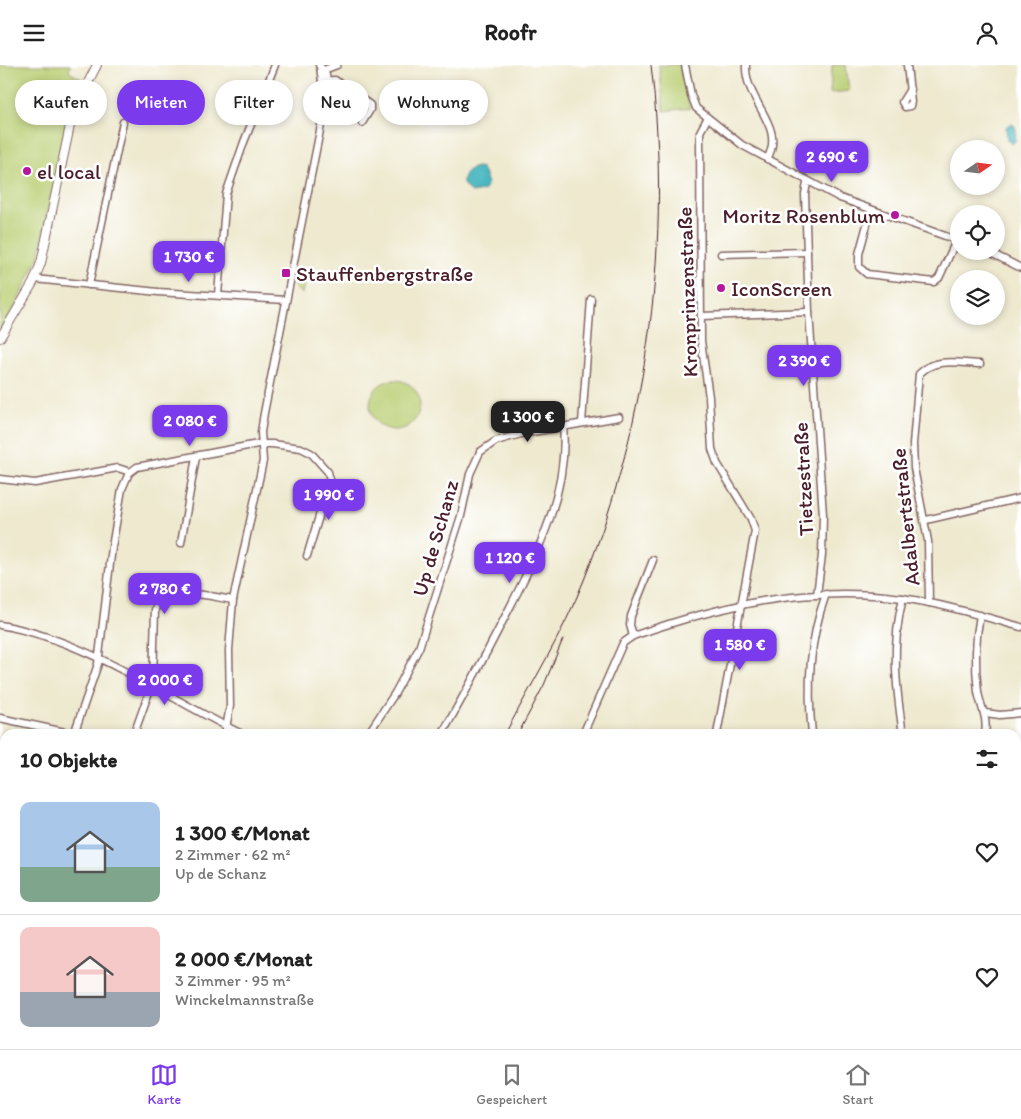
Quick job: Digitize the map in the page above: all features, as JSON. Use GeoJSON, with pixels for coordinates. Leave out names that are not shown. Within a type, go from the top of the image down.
{"type":"FeatureCollection","features":[{"type":"Feature","properties":{"kind":"main road"},"geometry":{"type":"LineString","coordinates":[[0,338],[35,279],[44,252],[71,121],[79,100],[97,65]]}},
{"type":"Feature","properties":{"kind":"street"},"geometry":{"type":"LineString","coordinates":[[218,295],[226,194],[244,142],[275,65]]}},
{"type":"Feature","properties":{"kind":"street"},"geometry":{"type":"LineString","coordinates":[[324,80],[321,68],[337,65]]}},
{"type":"Feature","properties":{"kind":"street"},"geometry":{"type":"LineString","coordinates":[[684,65],[692,101],[696,108],[732,139],[807,183],[871,210],[950,238]]}},
{"type":"Feature","properties":{"kind":"street"},"geometry":{"type":"LineString","coordinates":[[746,65],[750,92],[770,127],[772,148],[767,159]]}},
{"type":"Feature","properties":{"kind":"street"},"geometry":{"type":"LineString","coordinates":[[907,65],[910,89]]}},
{"type":"Feature","properties":{"kind":"street","name":"Kronprinzenstraße"},"geometry":{"type":"LineString","coordinates":[[707,119],[700,132],[702,347],[709,397],[713,454],[751,519],[755,531],[718,729]]}},
{"type":"Feature","properties":{"kind":"street"},"geometry":{"type":"LineString","coordinates":[[89,285],[122,125]]}},
{"type":"Feature","properties":{"kind":"street"},"geometry":{"type":"LineString","coordinates":[[227,727],[230,707],[229,650],[233,599],[262,465],[264,413],[319,125]]}},
{"type":"Feature","properties":{"kind":"street","name":"Tietzestraße"},"geometry":{"type":"LineString","coordinates":[[807,183],[805,194],[807,252],[823,515],[822,555],[817,595]]}},
{"type":"Feature","properties":{"kind":"street"},"geometry":{"type":"LineString","coordinates":[[871,210],[858,259],[859,267],[867,273],[934,282],[950,256]]}},
{"type":"Feature","properties":{"kind":"street"},"geometry":{"type":"LineString","coordinates":[[721,254],[807,252]]}},
{"type":"Feature","properties":{"kind":"street"},"geometry":{"type":"LineString","coordinates":[[1005,260],[1021,268]]}},
{"type":"Feature","properties":{"kind":"street"},"geometry":{"type":"LineString","coordinates":[[35,279],[286,300]]}},
{"type":"Feature","properties":{"kind":"street"},"geometry":{"type":"LineString","coordinates":[[582,423],[590,299]]}},
{"type":"Feature","properties":{"kind":"street"},"geometry":{"type":"LineString","coordinates":[[702,316],[810,312]]}},
{"type":"Feature","properties":{"kind":"street","name":"Adalbertstraße"},"geometry":{"type":"LineString","coordinates":[[929,603],[930,555],[926,520],[914,457],[919,374],[926,367],[935,363],[980,364]]}},
{"type":"Feature","properties":{"kind":"street","name":"Up de Schanz"},"geometry":{"type":"LineString","coordinates":[[371,729],[395,693],[419,648],[477,457],[485,447],[496,441],[562,426],[619,417]]}},
{"type":"Feature","properties":{"kind":"street"},"geometry":{"type":"LineString","coordinates":[[445,729],[476,676],[546,529],[559,481],[562,426]]}},
{"type":"Feature","properties":{"kind":"street"},"geometry":{"type":"LineString","coordinates":[[76,729],[98,658],[122,489],[130,472],[144,465],[196,457],[262,443],[306,450],[316,457],[328,472],[330,480],[306,556]]}},
{"type":"Feature","properties":{"kind":"street"},"geometry":{"type":"LineString","coordinates":[[181,543],[196,457]]}},
{"type":"Feature","properties":{"kind":"street"},"geometry":{"type":"LineString","coordinates":[[0,479],[35,483],[118,468],[130,472]]}},
{"type":"Feature","properties":{"kind":"street"},"geometry":{"type":"LineString","coordinates":[[926,520],[1021,498]]}},
{"type":"Feature","properties":{"kind":"street"},"geometry":{"type":"LineString","coordinates":[[633,636],[630,625],[631,616],[652,560]]}},
{"type":"Feature","properties":{"kind":"street"},"geometry":{"type":"LineString","coordinates":[[136,729],[151,685],[155,664],[154,610],[159,601],[167,595],[180,594],[233,599]]}},
{"type":"Feature","properties":{"kind":"street"},"geometry":{"type":"LineString","coordinates":[[585,729],[620,648],[633,636],[679,620],[742,603],[817,595],[850,594],[903,598],[980,615],[1021,627]]}},
{"type":"Feature","properties":{"kind":"street"},"geometry":{"type":"LineString","coordinates":[[812,729],[809,697],[810,658],[815,623],[826,595]]}},
{"type":"Feature","properties":{"kind":"street"},"geometry":{"type":"LineString","coordinates":[[902,729],[895,674],[894,647],[903,598]]}},
{"type":"Feature","properties":{"kind":"street"},"geometry":{"type":"LineString","coordinates":[[980,615],[976,667],[979,695],[985,713],[986,729]]}},
{"type":"Feature","properties":{"kind":"street"},"geometry":{"type":"LineString","coordinates":[[0,625],[42,635],[98,658],[231,729]]}},
{"type":"Feature","properties":{"kind":"street"},"geometry":{"type":"LineString","coordinates":[[985,713],[1000,715],[1021,713]]}},
{"type":"Feature","properties":{"kind":"street"},"geometry":{"type":"LineString","coordinates":[[986,726],[1000,715]]}},
{"type":"Feature","properties":{"kind":"street"},"geometry":{"type":"LineString","coordinates":[[0,718],[51,729]]}},
{"type":"Feature","properties":{"kind":"green space"},"geometry":{"type":"Polygon","coordinates":[[[0,65],[70,65],[69,72],[83,80],[15,80],[15,125],[71,125],[55,194],[51,193],[39,256],[0,338],[0,65]]]}},
{"type":"Feature","properties":{"kind":"green space"},"geometry":{"type":"Polygon","coordinates":[[[659,65],[680,65],[690,108],[664,111],[659,65]]]}},
{"type":"Feature","properties":{"kind":"green space"},"geometry":{"type":"Polygon","coordinates":[[[832,65],[846,65],[849,91],[830,93],[832,65]]]}},
{"type":"Feature","properties":{"kind":"green space"},"geometry":{"type":"Polygon","coordinates":[[[306,272],[302,294],[294,287],[295,274],[306,272]]]}},
{"type":"Feature","properties":{"kind":"green space"},"geometry":{"type":"Polygon","coordinates":[[[395,380],[404,382],[415,391],[420,405],[418,414],[409,425],[395,430],[386,428],[375,419],[370,405],[372,396],[381,385],[395,380]]]}},
{"type":"Feature","properties":{"kind":"water"},"geometry":{"type":"Polygon","coordinates":[[[1010,124],[1014,125],[1016,129],[1015,141],[1012,144],[1007,140],[1006,127],[1010,124]]]}},
{"type":"Feature","properties":{"kind":"water"},"geometry":{"type":"Polygon","coordinates":[[[482,168],[488,183],[483,191],[471,193],[463,184],[463,177],[470,169],[482,168]]]}},
{"type":"Feature","properties":{"kind":"tram line"},"geometry":{"type":"LineString","coordinates":[[508,729],[557,639],[584,580],[606,518],[625,455],[639,391],[650,327],[659,196],[657,130],[651,65]]}},
{"type":"Feature","properties":{"kind":"tram line"},"geometry":{"type":"LineString","coordinates":[[521,729],[544,685],[563,639]]}},
{"type":"Feature","properties":{"kind":"place","name":"el local"},"geometry":{"type":"Point","coordinates":[27,171]}},
{"type":"Feature","properties":{"kind":"place","name":"Moritz Rosenblum"},"geometry":{"type":"Point","coordinates":[895,215]}},
{"type":"Feature","properties":{"kind":"place","name":"Stauffenbergstraße"},"geometry":{"type":"Point","coordinates":[286,273]}},
{"type":"Feature","properties":{"kind":"place","name":"IconScreen"},"geometry":{"type":"Point","coordinates":[721,288]}}]}
